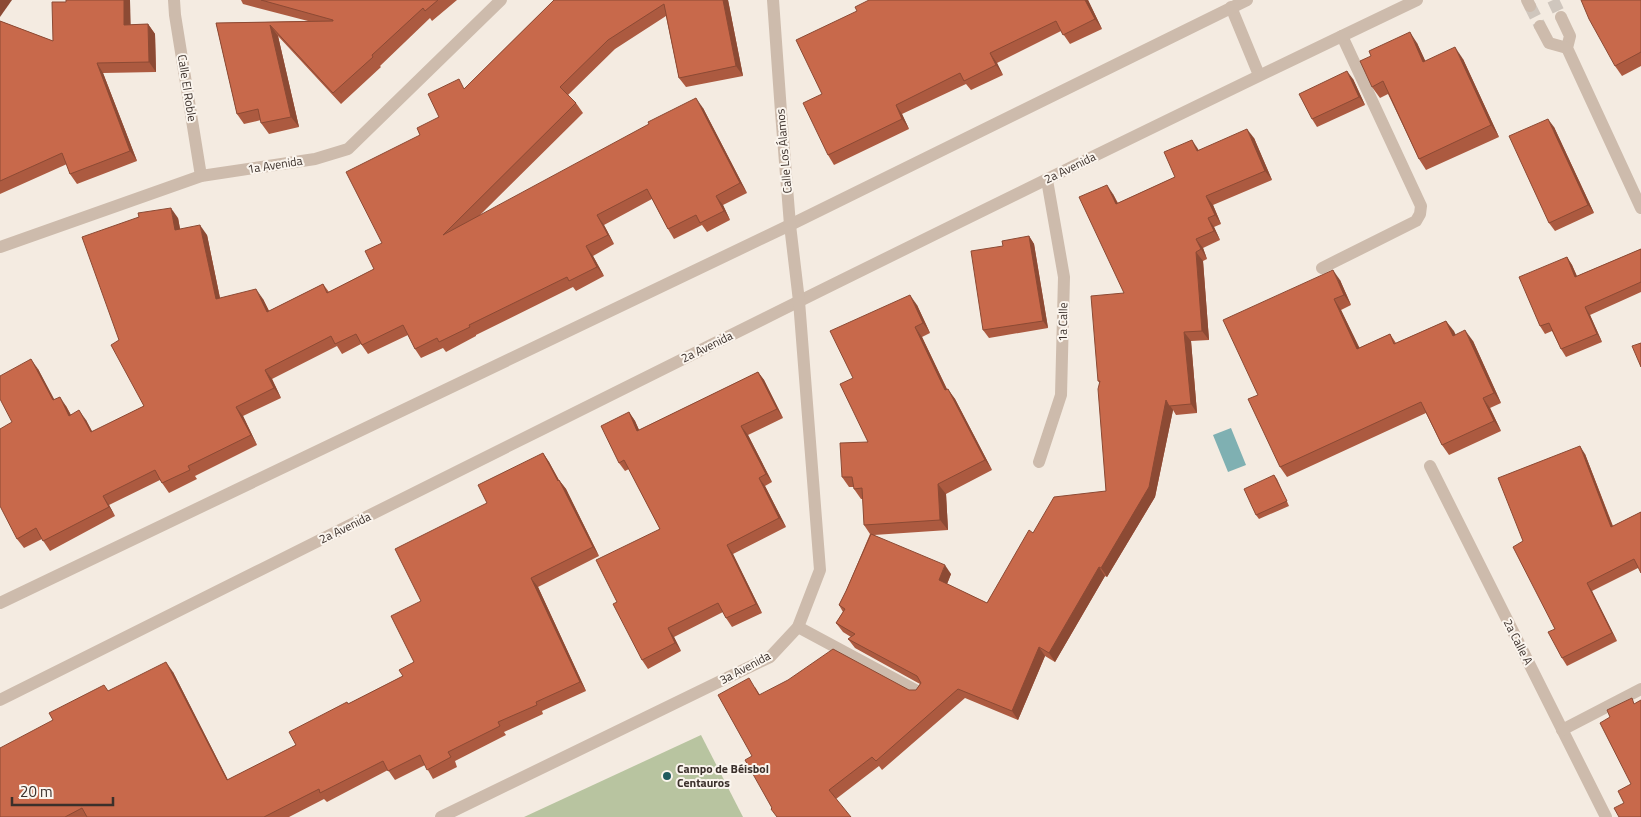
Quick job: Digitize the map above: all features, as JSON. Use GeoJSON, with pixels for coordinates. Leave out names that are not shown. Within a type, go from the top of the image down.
{"type":"FeatureCollection","features":[{"type":"Feature","properties":{"kind":"street","name":"Calle El Roble"},"geometry":{"type":"LineString","coordinates":[[174,0],[201,176]]}},
{"type":"Feature","properties":{"kind":"street","name":"1a Avenida"},"geometry":{"type":"LineString","coordinates":[[0,247],[201,176],[315,158],[348,150],[501,0]]}},
{"type":"Feature","properties":{"kind":"street","name":"Calle Los Álamos"},"geometry":{"type":"LineString","coordinates":[[773,0],[790,225],[800,301]]}},
{"type":"Feature","properties":{"kind":"street"},"geometry":{"type":"LineString","coordinates":[[0,604],[790,225],[1247,0]]}},
{"type":"Feature","properties":{"kind":"street","name":"2a Avenida"},"geometry":{"type":"LineString","coordinates":[[0,700],[800,301],[1259,75],[1417,0]]}},
{"type":"Feature","properties":{"kind":"street"},"geometry":{"type":"LineString","coordinates":[[1231,7],[1259,75]]}},
{"type":"Feature","properties":{"kind":"street"},"geometry":{"type":"LineString","coordinates":[[1561,17],[1570,36],[1567,48],[1641,208]]}},
{"type":"Feature","properties":{"kind":"street"},"geometry":{"type":"LineString","coordinates":[[1540,26],[1548,43],[1567,48]]}},
{"type":"Feature","properties":{"kind":"street"},"geometry":{"type":"LineString","coordinates":[[1322,268],[1416,221],[1420,214],[1421,206],[1342,36]]}},
{"type":"Feature","properties":{"kind":"street","name":"1a Calle"},"geometry":{"type":"LineString","coordinates":[[1039,462],[1061,394],[1064,277],[1047,180]]}},
{"type":"Feature","properties":{"kind":"street","name":"3a Avenida"},"geometry":{"type":"LineString","coordinates":[[441,817],[770,657],[798,627],[820,570],[800,301]]}},
{"type":"Feature","properties":{"kind":"street","name":"2a Calle A"},"geometry":{"type":"LineString","coordinates":[[1430,466],[1606,817]]}},
{"type":"Feature","properties":{"kind":"street"},"geometry":{"type":"LineString","coordinates":[[798,627],[919,692]]}},
{"type":"Feature","properties":{"kind":"street"},"geometry":{"type":"LineString","coordinates":[[1562,730],[1641,689]]}},
{"type":"Feature","properties":{"kind":"green space","name":"Campo de Béisbol Centauros"},"geometry":{"type":"Polygon","coordinates":[[[701,735],[743,817],[524,817],[701,735]]]}},
{"type":"Feature","properties":{"kind":"water"},"geometry":{"type":"Polygon","coordinates":[[[1231,428],[1246,465],[1228,472],[1213,435],[1231,428]]]}},
{"type":"Feature","properties":{"kind":"building"},"geometry":{"type":"Polygon","coordinates":[[[66,0],[124,0],[124,25],[148,24],[149,62],[97,63],[130,151],[70,174],[62,153],[0,181],[0,21],[53,41],[52,2],[66,2],[66,0]]]}},
{"type":"Feature","properties":{"kind":"building"},"geometry":{"type":"Polygon","coordinates":[[[261,0],[438,0],[425,11],[423,8],[333,93],[270,25],[291,117],[261,123],[258,109],[237,114],[216,23],[333,20],[261,0]]]}},
{"type":"Feature","properties":{"kind":"building"},"geometry":{"type":"Polygon","coordinates":[[[554,0],[723,0],[736,66],[679,78],[664,4],[608,40],[560,87],[576,103],[443,235],[649,124],[648,122],[696,98],[740,183],[716,196],[724,211],[700,223],[696,215],[668,229],[647,189],[597,215],[608,235],[586,246],[597,267],[569,281],[567,277],[469,325],[470,327],[439,342],[437,338],[415,349],[403,325],[362,345],[356,334],[335,344],[331,336],[265,370],[274,388],[236,407],[251,435],[188,466],[190,470],[162,483],[155,470],[103,496],[109,507],[43,541],[36,528],[17,539],[0,506],[0,429],[12,422],[0,399],[0,376],[31,359],[53,400],[60,397],[69,416],[79,410],[91,432],[144,406],[111,345],[119,340],[82,237],[139,217],[138,213],[171,208],[175,230],[200,225],[216,299],[256,289],[267,312],[323,284],[327,293],[374,269],[365,251],[382,243],[346,172],[420,135],[417,128],[439,117],[428,94],[459,79],[464,89],[554,0]]]}},
{"type":"Feature","properties":{"kind":"building"},"geometry":{"type":"Polygon","coordinates":[[[869,0],[1085,0],[1095,19],[1063,35],[1056,21],[990,53],[996,65],[964,81],[960,73],[896,105],[902,119],[828,155],[803,103],[822,94],[796,40],[857,11],[855,7],[869,0]]]}},
{"type":"Feature","properties":{"kind":"building"},"geometry":{"type":"Polygon","coordinates":[[[1581,0],[1641,0],[1641,52],[1615,66],[1589,19],[1581,0]]]}},
{"type":"Feature","properties":{"kind":"building"},"geometry":{"type":"Polygon","coordinates":[[[1410,32],[1423,62],[1455,47],[1491,125],[1419,159],[1383,81],[1372,87],[1360,61],[1371,56],[1369,51],[1410,32]]]}},
{"type":"Feature","properties":{"kind":"building"},"geometry":{"type":"Polygon","coordinates":[[[1347,71],[1359,97],[1312,119],[1299,94],[1347,71]]]}},
{"type":"Feature","properties":{"kind":"building"},"geometry":{"type":"Polygon","coordinates":[[[1548,119],[1588,205],[1549,223],[1509,136],[1548,119]]]}},
{"type":"Feature","properties":{"kind":"building"},"geometry":{"type":"Polygon","coordinates":[[[1247,129],[1265,171],[1206,196],[1215,215],[1208,218],[1214,231],[1196,239],[1201,249],[1196,252],[1202,331],[1184,332],[1191,404],[1169,406],[1166,400],[1149,487],[1101,568],[1099,567],[1049,653],[1039,647],[1012,711],[958,689],[876,761],[872,757],[829,790],[851,817],[777,817],[745,760],[752,756],[718,695],[749,678],[759,695],[788,680],[833,649],[909,690],[916,690],[921,683],[917,676],[848,639],[855,634],[836,623],[845,609],[839,605],[871,534],[945,565],[939,580],[987,603],[1029,530],[1033,533],[1054,497],[1106,491],[1098,389],[1100,381],[1098,381],[1091,296],[1124,293],[1079,197],[1107,185],[1116,204],[1175,177],[1164,152],[1192,140],[1197,151],[1247,129]]]}},
{"type":"Feature","properties":{"kind":"building"},"geometry":{"type":"Polygon","coordinates":[[[1029,236],[1043,321],[983,330],[971,251],[1003,246],[1002,241],[1029,236]]]}},
{"type":"Feature","properties":{"kind":"building"},"geometry":{"type":"Polygon","coordinates":[[[1641,249],[1641,282],[1585,307],[1597,334],[1561,349],[1549,323],[1540,326],[1519,277],[1567,257],[1575,277],[1641,249]]]}},
{"type":"Feature","properties":{"kind":"building"},"geometry":{"type":"Polygon","coordinates":[[[1333,270],[1344,295],[1334,299],[1357,349],[1390,334],[1394,344],[1446,321],[1453,336],[1465,330],[1494,393],[1483,398],[1494,421],[1442,445],[1421,402],[1280,467],[1248,399],[1258,395],[1223,320],[1333,270]]]}},
{"type":"Feature","properties":{"kind":"building"},"geometry":{"type":"Polygon","coordinates":[[[910,295],[923,323],[915,327],[945,390],[948,389],[985,460],[938,484],[940,520],[864,525],[862,488],[854,489],[852,477],[842,477],[840,443],[868,442],[840,384],[853,378],[830,331],[910,295]]]}},
{"type":"Feature","properties":{"kind":"building"},"geometry":{"type":"Polygon","coordinates":[[[1641,343],[1641,367],[1632,346],[1641,343]]]}},
{"type":"Feature","properties":{"kind":"building"},"geometry":{"type":"Polygon","coordinates":[[[758,372],[777,409],[741,426],[766,474],[759,478],[779,518],[727,545],[756,604],[726,618],[718,603],[668,628],[675,643],[642,660],[613,604],[617,602],[596,560],[660,529],[624,460],[619,463],[601,426],[629,412],[637,431],[758,372]]]}},
{"type":"Feature","properties":{"kind":"building"},"geometry":{"type":"Polygon","coordinates":[[[1580,446],[1611,527],[1641,512],[1641,573],[1634,559],[1587,583],[1612,633],[1562,658],[1548,632],[1555,629],[1513,547],[1523,541],[1498,478],[1580,446]]]}},
{"type":"Feature","properties":{"kind":"building"},"geometry":{"type":"Polygon","coordinates":[[[543,453],[593,547],[531,578],[580,682],[536,702],[537,705],[498,722],[500,726],[448,752],[451,757],[427,770],[420,755],[388,771],[383,761],[320,793],[319,789],[264,817],[87,817],[82,808],[65,817],[0,817],[0,748],[53,720],[49,713],[104,685],[108,691],[166,662],[227,780],[296,745],[289,732],[403,676],[399,670],[414,662],[391,616],[421,601],[395,549],[487,503],[478,485],[543,453]]]}},
{"type":"Feature","properties":{"kind":"building"},"geometry":{"type":"Polygon","coordinates":[[[1274,475],[1287,501],[1256,515],[1244,489],[1274,475]]]}},
{"type":"Feature","properties":{"kind":"building"},"geometry":{"type":"Polygon","coordinates":[[[1632,698],[1634,704],[1641,700],[1641,817],[1619,817],[1614,808],[1624,803],[1618,791],[1631,784],[1600,723],[1610,717],[1607,710],[1632,698]]]}},
{"type":"Feature","properties":{"kind":"tunnel"},"geometry":{"type":"LineString","coordinates":[[1553,0],[1561,17]]}},
{"type":"Feature","properties":{"kind":"tunnel"},"geometry":{"type":"LineString","coordinates":[[1530,6],[1540,26]]}},
{"type":"Feature","properties":{"kind":"place","name":"Campo de Béisbol Centauros"},"geometry":{"type":"Point","coordinates":[667,776]}}]}
